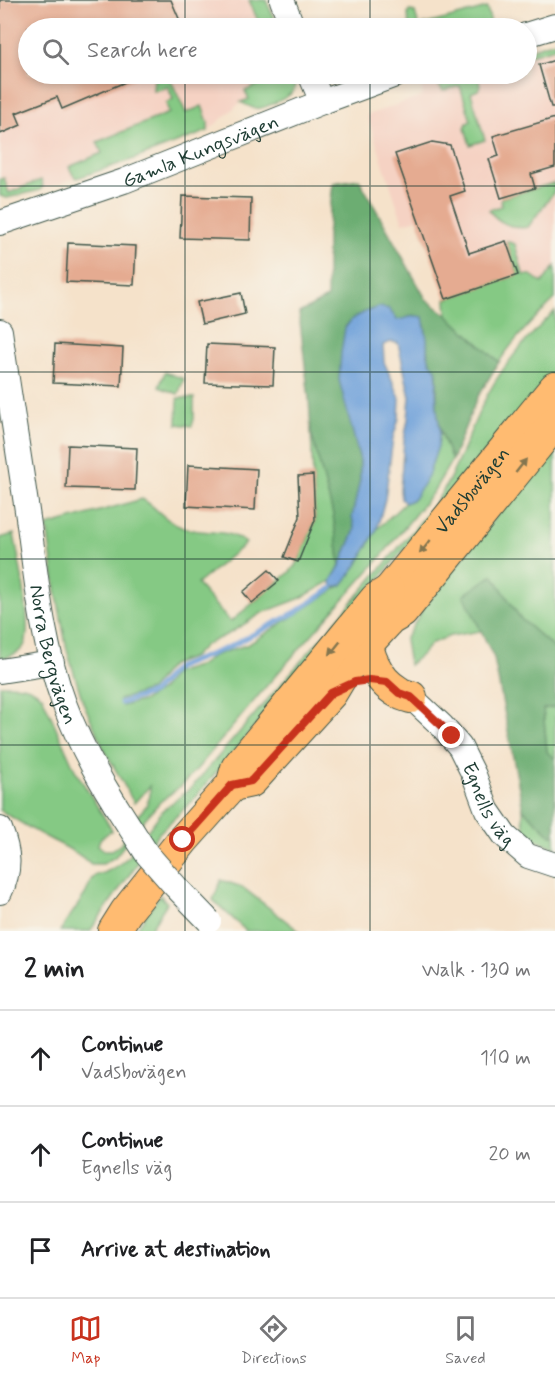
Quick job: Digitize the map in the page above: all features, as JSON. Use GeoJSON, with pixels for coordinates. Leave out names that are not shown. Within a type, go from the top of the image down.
{"type":"FeatureCollection","features":[{"type":"Feature","properties":{"kind":"main road","name":"Vadsbovägen"},"geometry":{"type":"LineString","coordinates":[[331,693],[355,682],[369,680],[399,690],[408,681],[393,651],[395,601],[555,388]]}},
{"type":"Feature","properties":{"kind":"main road","name":"Vadsbovägen"},"geometry":{"type":"LineString","coordinates":[[232,785],[251,781],[331,693],[343,673],[367,645],[369,625],[395,601],[555,423]]}},
{"type":"Feature","properties":{"kind":"main road","name":"Vadsbovägen"},"geometry":{"type":"LineString","coordinates":[[114,931],[126,912],[183,840],[232,785],[237,768],[376,599],[395,601]]}},
{"type":"Feature","properties":{"kind":"main road"},"geometry":{"type":"LineString","coordinates":[[367,645],[371,658],[399,690]]}},
{"type":"Feature","properties":{"kind":"street"},"geometry":{"type":"LineString","coordinates":[[282,0],[289,18]]}},
{"type":"Feature","properties":{"kind":"street"},"geometry":{"type":"LineString","coordinates":[[537,32],[555,26]]}},
{"type":"Feature","properties":{"kind":"street"},"geometry":{"type":"LineString","coordinates":[[314,84],[322,102]]}},
{"type":"Feature","properties":{"kind":"street","name":"Gamla Kungsvägen"},"geometry":{"type":"LineString","coordinates":[[0,224],[124,181],[371,84]]}},
{"type":"Feature","properties":{"kind":"street","name":"Norra Bergvägen"},"geometry":{"type":"LineString","coordinates":[[0,331],[43,623],[63,703],[97,776],[147,854],[214,926]]}},
{"type":"Feature","properties":{"kind":"street"},"geometry":{"type":"LineString","coordinates":[[0,671],[52,663]]}},
{"type":"Feature","properties":{"kind":"street","name":"Egnells väg"},"geometry":{"type":"LineString","coordinates":[[399,690],[442,726],[460,747],[474,775],[487,810],[505,836],[528,856],[555,865]]}},
{"type":"Feature","properties":{"kind":"street"},"geometry":{"type":"LineString","coordinates":[[0,829],[9,867],[0,892]]}},
{"type":"Feature","properties":{"kind":"shaded area"},"geometry":{"type":"Polygon","coordinates":[[[0,0],[249,0],[257,18],[18,18],[18,84],[260,84],[245,91],[249,99],[241,102],[208,131],[131,160],[40,190],[7,198],[0,196],[0,0]]]}},
{"type":"Feature","properties":{"kind":"shaded area"},"geometry":{"type":"Polygon","coordinates":[[[555,48],[555,266],[542,283],[531,275],[523,274],[515,244],[506,241],[458,257],[450,196],[465,190],[449,145],[432,142],[396,154],[418,219],[403,223],[367,115],[423,96],[419,84],[440,84],[443,91],[460,86],[471,121],[484,140],[471,93],[480,84],[537,84],[537,53],[555,48]]]}},
{"type":"Feature","properties":{"kind":"green space"},"geometry":{"type":"Polygon","coordinates":[[[249,0],[266,0],[274,18],[257,18],[249,0]]]}},
{"type":"Feature","properties":{"kind":"green space"},"geometry":{"type":"Polygon","coordinates":[[[487,8],[490,18],[449,18],[487,8]]]}},
{"type":"Feature","properties":{"kind":"green space"},"geometry":{"type":"Polygon","coordinates":[[[415,12],[416,18],[408,18],[408,13],[415,12]]]}},
{"type":"Feature","properties":{"kind":"green space"},"geometry":{"type":"Polygon","coordinates":[[[555,41],[555,48],[537,53],[537,47],[555,41]]]}},
{"type":"Feature","properties":{"kind":"green space"},"geometry":{"type":"Polygon","coordinates":[[[154,84],[173,84],[186,113],[202,106],[208,122],[208,131],[77,178],[73,175],[69,167],[102,153],[97,142],[169,113],[166,103],[173,99],[168,87],[153,91],[154,84]]]}},
{"type":"Feature","properties":{"kind":"green space"},"geometry":{"type":"Polygon","coordinates":[[[260,84],[295,84],[291,94],[259,108],[252,108],[241,102],[249,99],[245,91],[260,84]]]}},
{"type":"Feature","properties":{"kind":"green space"},"geometry":{"type":"Polygon","coordinates":[[[439,84],[480,84],[478,90],[471,93],[485,140],[470,145],[465,128],[471,121],[460,86],[443,91],[439,84]]]}},
{"type":"Feature","properties":{"kind":"green space"},"geometry":{"type":"Polygon","coordinates":[[[4,178],[9,193],[41,180],[43,186],[40,190],[7,198],[0,196],[0,179],[4,178]]]}},
{"type":"Feature","properties":{"kind":"green space"},"geometry":{"type":"Polygon","coordinates":[[[359,179],[426,299],[499,362],[477,398],[452,460],[438,418],[437,373],[429,359],[425,325],[413,315],[397,320],[365,312],[352,319],[345,327],[353,431],[360,460],[360,480],[353,517],[355,530],[340,566],[333,514],[311,432],[299,313],[327,298],[327,236],[333,183],[359,179]]]}},
{"type":"Feature","properties":{"kind":"green space"},"geometry":{"type":"Polygon","coordinates":[[[554,183],[554,192],[528,227],[506,224],[489,210],[501,206],[501,198],[554,183]]]}},
{"type":"Feature","properties":{"kind":"green space"},"geometry":{"type":"Polygon","coordinates":[[[506,241],[515,244],[523,274],[531,275],[542,283],[555,266],[555,299],[525,329],[499,362],[447,315],[446,299],[518,275],[506,241]]]}},
{"type":"Feature","properties":{"kind":"green space"},"geometry":{"type":"Polygon","coordinates":[[[555,311],[555,370],[192,801],[158,834],[90,931],[60,931],[86,893],[91,880],[127,858],[163,810],[192,787],[433,506],[448,483],[481,408],[504,368],[523,344],[555,311]]]}},
{"type":"Feature","properties":{"kind":"green space"},"geometry":{"type":"Polygon","coordinates":[[[165,372],[184,379],[178,394],[159,387],[165,372]]]}},
{"type":"Feature","properties":{"kind":"green space"},"geometry":{"type":"Polygon","coordinates":[[[178,398],[194,398],[192,426],[177,424],[178,398]]]}},
{"type":"Feature","properties":{"kind":"green space"},"geometry":{"type":"Polygon","coordinates":[[[440,430],[452,460],[433,492],[380,558],[269,683],[197,769],[182,785],[160,802],[115,857],[103,864],[91,864],[75,852],[0,810],[0,685],[27,687],[42,696],[75,770],[112,830],[100,839],[98,845],[104,850],[112,850],[121,844],[150,796],[150,786],[134,803],[103,747],[83,702],[67,650],[47,526],[142,499],[169,521],[181,527],[238,538],[246,543],[197,584],[230,622],[290,572],[298,562],[315,520],[311,432],[333,514],[340,566],[331,581],[301,598],[262,613],[205,645],[193,657],[171,665],[150,690],[119,700],[122,706],[145,700],[161,690],[175,673],[201,665],[213,656],[249,644],[342,585],[357,565],[377,529],[405,503],[414,499],[438,446],[440,430]]]}},
{"type":"Feature","properties":{"kind":"green space"},"geometry":{"type":"Polygon","coordinates":[[[555,441],[555,649],[520,618],[492,575],[465,595],[481,631],[450,636],[432,643],[409,665],[405,640],[424,607],[555,441]]]}},
{"type":"Feature","properties":{"kind":"green space"},"geometry":{"type":"Polygon","coordinates":[[[14,534],[24,592],[27,637],[24,646],[19,651],[0,659],[0,538],[14,534]]]}},
{"type":"Feature","properties":{"kind":"green space"},"geometry":{"type":"Polygon","coordinates":[[[493,575],[520,618],[555,649],[555,707],[543,709],[547,752],[555,759],[555,835],[551,835],[523,809],[494,658],[464,595],[493,575]]]}},
{"type":"Feature","properties":{"kind":"green space"},"geometry":{"type":"Polygon","coordinates":[[[555,707],[555,759],[547,752],[543,708],[555,707]]]}},
{"type":"Feature","properties":{"kind":"green space"},"geometry":{"type":"Polygon","coordinates":[[[523,809],[551,835],[555,835],[555,847],[538,841],[527,833],[523,809]]]}},
{"type":"Feature","properties":{"kind":"green space"},"geometry":{"type":"Polygon","coordinates":[[[221,880],[242,887],[299,931],[246,931],[213,900],[221,880]]]}},
{"type":"Feature","properties":{"kind":"green space"},"geometry":{"type":"Polygon","coordinates":[[[160,895],[167,903],[149,931],[135,931],[160,895]]]}},
{"type":"Feature","properties":{"kind":"water"},"geometry":{"type":"Polygon","coordinates":[[[379,307],[389,309],[397,320],[412,316],[423,317],[427,352],[430,362],[436,369],[440,430],[438,446],[428,476],[414,499],[405,503],[401,499],[400,490],[410,397],[398,343],[391,342],[383,345],[384,362],[400,398],[399,418],[393,438],[385,499],[377,529],[357,565],[342,585],[332,588],[331,581],[355,530],[352,517],[360,480],[360,460],[339,380],[345,328],[352,319],[379,307]]]}},
{"type":"Feature","properties":{"kind":"building"},"geometry":{"type":"Polygon","coordinates":[[[0,0],[171,0],[179,18],[18,18],[18,84],[121,84],[62,109],[57,97],[16,113],[21,125],[0,134],[0,0]]]}},
{"type":"Feature","properties":{"kind":"building"},"geometry":{"type":"Polygon","coordinates":[[[555,60],[555,107],[551,107],[539,65],[555,60]]]}},
{"type":"Feature","properties":{"kind":"building"},"geometry":{"type":"Polygon","coordinates":[[[555,118],[555,167],[531,174],[535,188],[501,198],[489,159],[499,156],[493,136],[555,118]]]}},
{"type":"Feature","properties":{"kind":"building"},"geometry":{"type":"Polygon","coordinates":[[[432,142],[450,145],[465,191],[450,196],[469,253],[506,241],[518,275],[446,299],[395,154],[432,142]]]}},
{"type":"Feature","properties":{"kind":"building"},"geometry":{"type":"Polygon","coordinates":[[[182,196],[251,198],[250,240],[180,238],[182,196]]]}},
{"type":"Feature","properties":{"kind":"building"},"geometry":{"type":"Polygon","coordinates":[[[68,243],[136,246],[134,285],[66,282],[68,243]]]}},
{"type":"Feature","properties":{"kind":"building"},"geometry":{"type":"Polygon","coordinates":[[[241,293],[245,314],[202,324],[197,302],[241,293]]]}},
{"type":"Feature","properties":{"kind":"building"},"geometry":{"type":"Polygon","coordinates":[[[55,344],[123,348],[121,386],[53,383],[55,344]]]}},
{"type":"Feature","properties":{"kind":"building"},"geometry":{"type":"Polygon","coordinates":[[[207,344],[275,347],[273,385],[205,383],[207,344]]]}},
{"type":"Feature","properties":{"kind":"building"},"geometry":{"type":"Polygon","coordinates":[[[68,445],[137,448],[135,490],[66,488],[68,445]]]}},
{"type":"Feature","properties":{"kind":"building"},"geometry":{"type":"Polygon","coordinates":[[[188,465],[257,469],[255,510],[186,506],[188,465]]]}},
{"type":"Feature","properties":{"kind":"building"},"geometry":{"type":"Polygon","coordinates":[[[313,475],[315,520],[298,562],[284,557],[300,517],[298,476],[313,475]]]}},
{"type":"Feature","properties":{"kind":"building"},"geometry":{"type":"Polygon","coordinates":[[[269,570],[279,581],[252,603],[243,592],[269,570]]]}},
{"type":"Feature","properties":{"kind":"waterway"},"geometry":{"type":"LineString","coordinates":[[121,703],[152,693],[176,668],[229,647],[296,612],[332,588]]}},
{"type":"Feature","properties":{"kind":"route"},"geometry":{"type":"LineString","coordinates":[[183,840],[232,785],[251,781],[331,693],[355,682],[369,680],[387,682],[399,693],[411,697],[452,736]]}}]}
